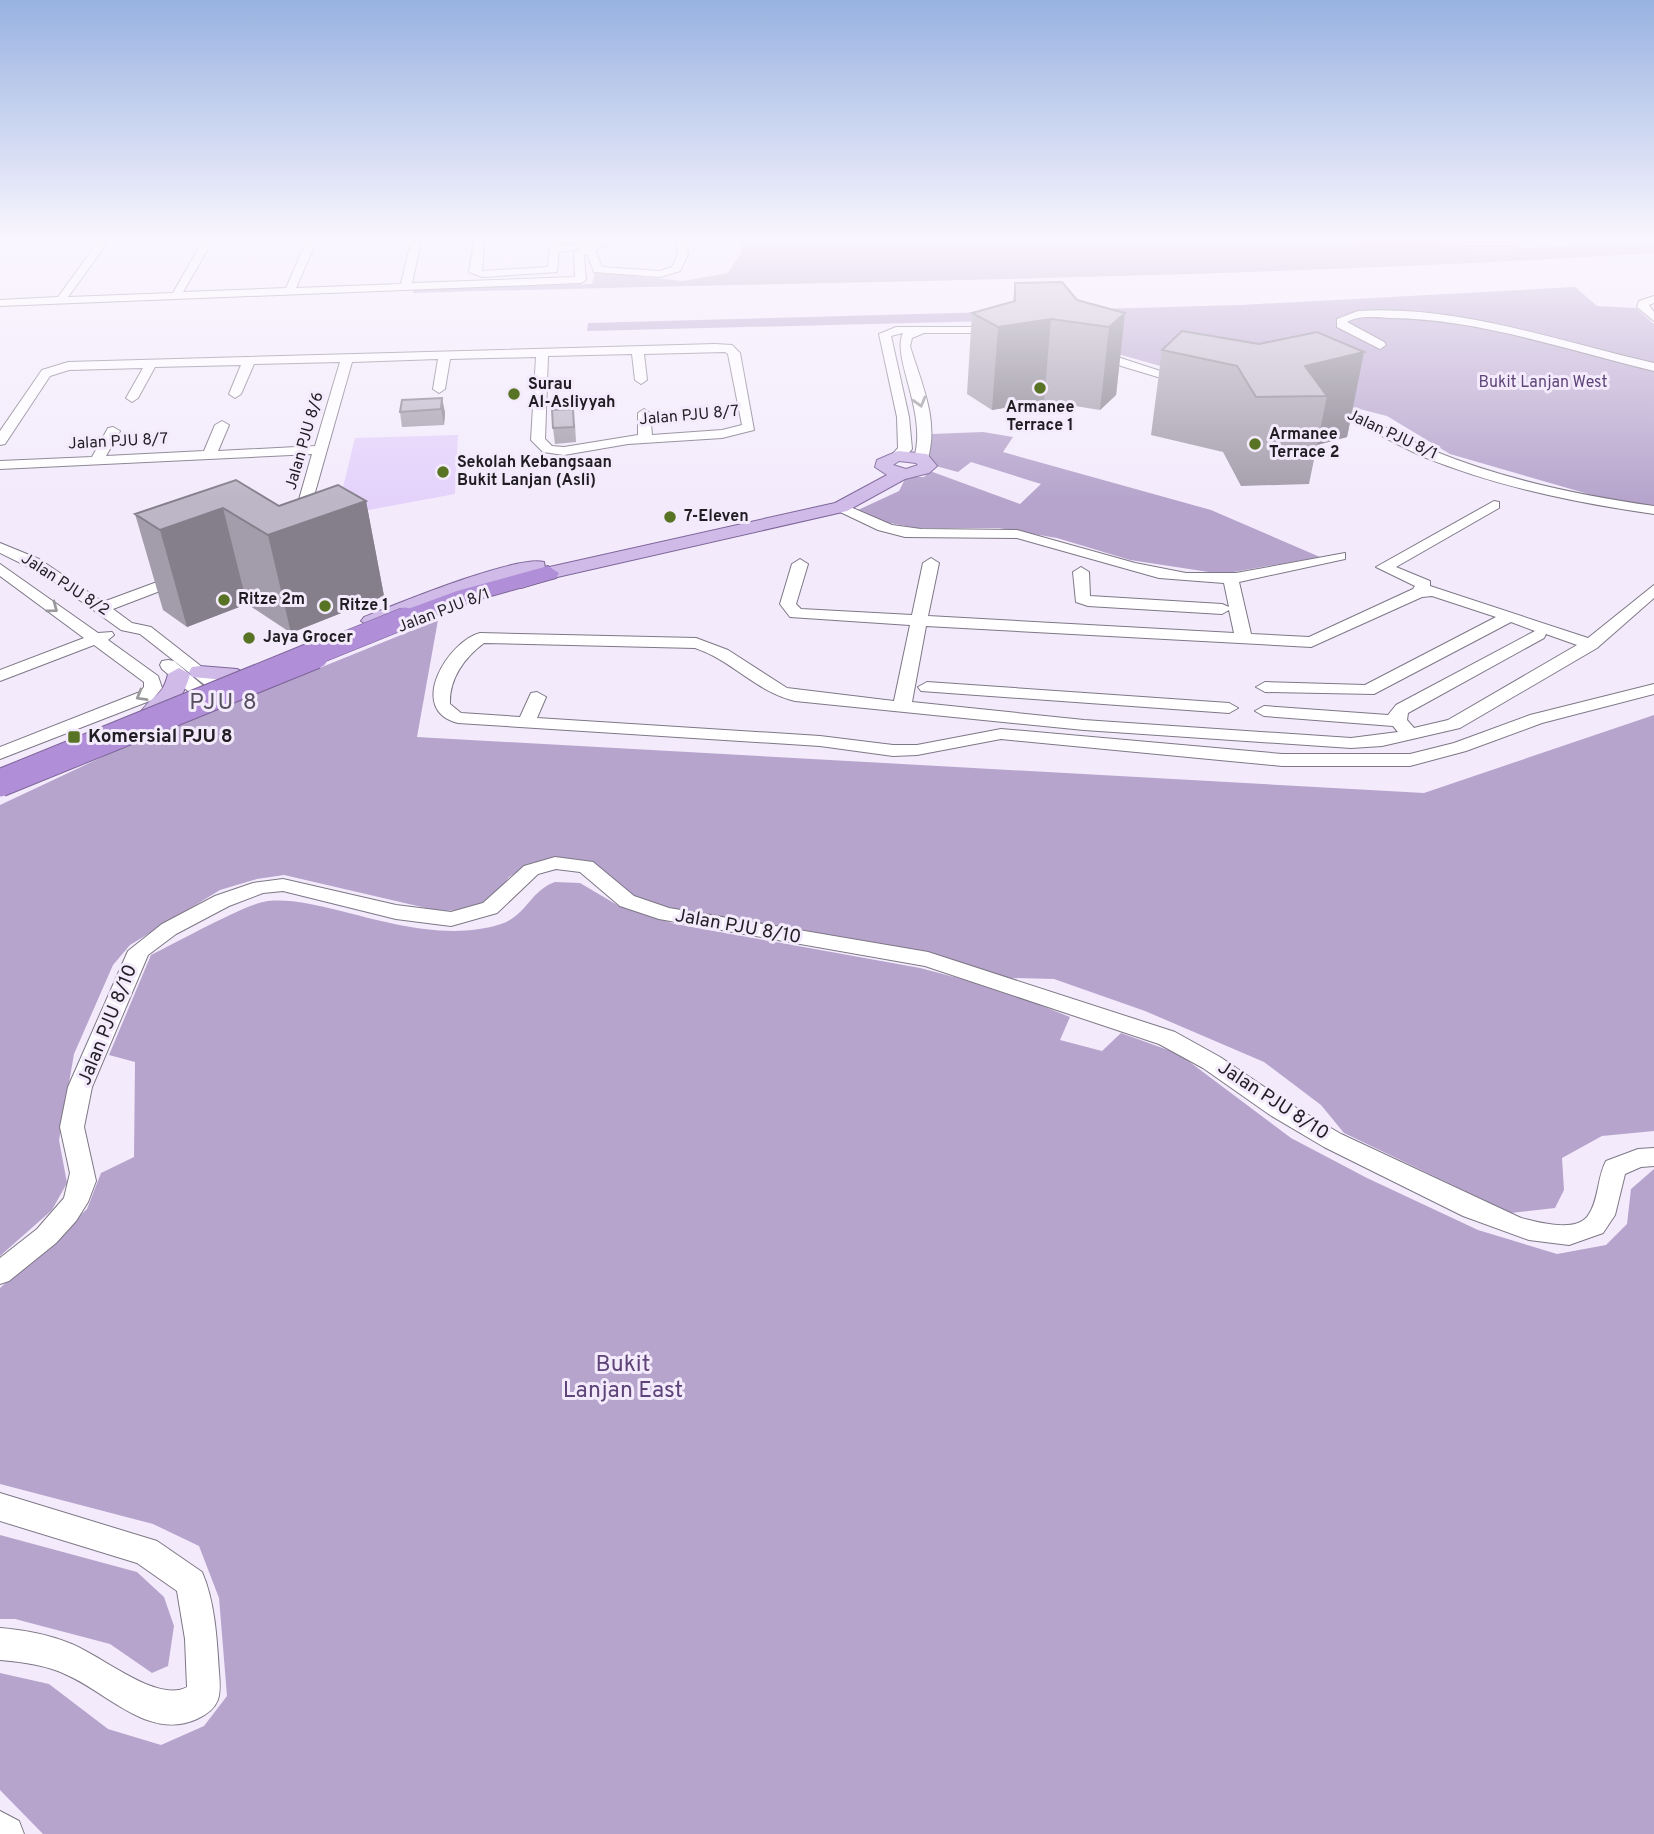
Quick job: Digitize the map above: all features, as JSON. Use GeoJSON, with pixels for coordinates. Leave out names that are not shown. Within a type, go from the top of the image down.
{"type":"FeatureCollection","features":[{"type":"Feature","properties":{"kind":"highway"},"geometry":{"type":"LineString","coordinates":[[0,783],[405,618],[465,596],[548,573]]}},
{"type":"Feature","properties":{"kind":"main road"},"geometry":{"type":"LineString","coordinates":[[896,467],[921,458]]}},
{"type":"Feature","properties":{"kind":"main road","name":"Jalan PJU 8/1"},"geometry":{"type":"LineString","coordinates":[[0,774],[206,687],[471,583],[841,507],[896,467]]}},
{"type":"Feature","properties":{"kind":"main road","name":"Jalan PJU 8/1"},"geometry":{"type":"LineString","coordinates":[[0,792],[206,687],[421,619],[548,573],[774,515],[850,489],[896,467]]}},
{"type":"Feature","properties":{"kind":"street"},"geometry":{"type":"LineString","coordinates":[[1344,328],[1380,345]]}},
{"type":"Feature","properties":{"kind":"street"},"geometry":{"type":"LineString","coordinates":[[1501,328],[1654,367]]}},
{"type":"Feature","properties":{"kind":"street"},"geometry":{"type":"LineString","coordinates":[[921,458],[926,447],[926,422],[904,346],[907,336],[923,330]]}},
{"type":"Feature","properties":{"kind":"street"},"geometry":{"type":"LineString","coordinates":[[896,467],[905,449],[903,417],[885,334],[888,331],[923,330],[1010,331]]}},
{"type":"Feature","properties":{"kind":"street"},"geometry":{"type":"LineString","coordinates":[[886,347],[904,346]]}},
{"type":"Feature","properties":{"kind":"street","name":"Jalan PJU 8/7"},"geometry":{"type":"LineString","coordinates":[[0,441],[46,373],[68,366],[721,347],[733,350],[749,427],[738,432],[645,437],[561,451],[543,447],[538,440],[542,353]]}},
{"type":"Feature","properties":{"kind":"street"},"geometry":{"type":"LineString","coordinates":[[1072,348],[1197,385]]}},
{"type":"Feature","properties":{"kind":"street"},"geometry":{"type":"LineString","coordinates":[[638,350],[641,380]]}},
{"type":"Feature","properties":{"kind":"street"},"geometry":{"type":"LineString","coordinates":[[439,389],[445,355]]}},
{"type":"Feature","properties":{"kind":"street","name":"Jalan PJU 8/6"},"geometry":{"type":"LineString","coordinates":[[290,539],[296,533],[347,358]]}},
{"type":"Feature","properties":{"kind":"street"},"geometry":{"type":"LineString","coordinates":[[235,394],[249,361]]}},
{"type":"Feature","properties":{"kind":"street"},"geometry":{"type":"LineString","coordinates":[[132,398],[151,364]]}},
{"type":"Feature","properties":{"kind":"street","name":"Jalan PJU 8/1"},"geometry":{"type":"LineString","coordinates":[[1310,406],[1347,412],[1417,448],[1474,470],[1580,498],[1654,510]]}},
{"type":"Feature","properties":{"kind":"street"},"geometry":{"type":"LineString","coordinates":[[643,413],[645,437]]}},
{"type":"Feature","properties":{"kind":"street"},"geometry":{"type":"LineString","coordinates":[[209,455],[222,425]]}},
{"type":"Feature","properties":{"kind":"street"},"geometry":{"type":"LineString","coordinates":[[97,460],[113,431]]}},
{"type":"Feature","properties":{"kind":"street","name":"Jalan PJU 8/7"},"geometry":{"type":"LineString","coordinates":[[0,465],[321,450]]}},
{"type":"Feature","properties":{"kind":"street"},"geometry":{"type":"LineString","coordinates":[[1425,594],[1424,584],[1384,567],[1494,505]]}},
{"type":"Feature","properties":{"kind":"street"},"geometry":{"type":"LineString","coordinates":[[841,507],[889,529],[901,538],[916,539],[930,533],[1016,534],[1056,542],[1155,573],[1223,580],[1269,575],[1340,556]]}},
{"type":"Feature","properties":{"kind":"street","name":"Jalan PJU 8/2"},"geometry":{"type":"LineString","coordinates":[[0,548],[21,554],[40,566],[127,627],[130,637],[206,687]]}},
{"type":"Feature","properties":{"kind":"street"},"geometry":{"type":"LineString","coordinates":[[902,706],[931,563]]}},
{"type":"Feature","properties":{"kind":"street"},"geometry":{"type":"LineString","coordinates":[[800,564],[789,604],[796,614],[1311,642],[1329,649],[1425,594],[1440,592],[1591,644]]}},
{"type":"Feature","properties":{"kind":"street"},"geometry":{"type":"LineString","coordinates":[[3,575],[40,566]]}},
{"type":"Feature","properties":{"kind":"street"},"geometry":{"type":"LineString","coordinates":[[1081,572],[1082,598],[1088,601],[1222,609]]}},
{"type":"Feature","properties":{"kind":"street"},"geometry":{"type":"LineString","coordinates":[[100,608],[192,574]]}},
{"type":"Feature","properties":{"kind":"street"},"geometry":{"type":"LineString","coordinates":[[0,753],[146,696],[153,688],[152,680],[3,575]]}},
{"type":"Feature","properties":{"kind":"street"},"geometry":{"type":"LineString","coordinates":[[1223,580],[1222,609],[1237,640]]}},
{"type":"Feature","properties":{"kind":"street"},"geometry":{"type":"LineString","coordinates":[[1223,580],[1237,640]]}},
{"type":"Feature","properties":{"kind":"street"},"geometry":{"type":"LineString","coordinates":[[1654,590],[1591,644],[1454,724],[1410,736],[1350,743],[1084,725],[779,692],[713,649],[696,643],[502,636],[480,638],[468,648],[441,688],[441,708],[458,718],[820,741],[895,751],[920,749],[977,734],[1001,734],[1282,760],[1384,761],[1431,756],[1536,719],[1654,689]]}},
{"type":"Feature","properties":{"kind":"street"},"geometry":{"type":"LineString","coordinates":[[1265,687],[1368,690],[1511,616]]}},
{"type":"Feature","properties":{"kind":"street"},"geometry":{"type":"LineString","coordinates":[[0,676],[127,627]]}},
{"type":"Feature","properties":{"kind":"street"},"geometry":{"type":"LineString","coordinates":[[1410,736],[1398,721],[1397,714],[1402,709],[1538,635]]}},
{"type":"Feature","properties":{"kind":"street"},"geometry":{"type":"LineString","coordinates":[[927,687],[1229,708]]}},
{"type":"Feature","properties":{"kind":"street"},"geometry":{"type":"LineString","coordinates":[[526,722],[537,697]]}},
{"type":"Feature","properties":{"kind":"street"},"geometry":{"type":"LineString","coordinates":[[1084,698],[1084,725]]}},
{"type":"Feature","properties":{"kind":"street"},"geometry":{"type":"LineString","coordinates":[[1264,711],[1398,721]]}},
{"type":"Feature","properties":{"kind":"street","name":"Jalan PJU 8/10"},"geometry":{"type":"LineString","coordinates":[[0,1273],[60,1222],[73,1207],[82,1187],[84,1171],[72,1128],[83,1082],[139,951],[150,941],[222,901],[271,885],[314,891],[396,912],[451,919],[490,908],[531,870],[555,863],[586,866],[627,901],[666,914],[928,959],[1167,1038],[1220,1066],[1279,1108],[1327,1137],[1489,1217],[1524,1229],[1562,1234],[1593,1227],[1601,1217],[1606,1187],[1615,1168],[1638,1158],[1654,1157]]}},
{"type":"Feature","properties":{"kind":"street"},"geometry":{"type":"LineString","coordinates":[[0,1507],[146,1551],[191,1583],[203,1660],[204,1696],[185,1709],[157,1708],[78,1662],[23,1646],[0,1644]]}},
{"type":"Feature","properties":{"kind":"street"},"geometry":{"type":"LineString","coordinates":[[0,1829],[6,1834]]}},
{"type":"Feature","properties":{"kind":"shaded area"},"geometry":{"type":"Polygon","coordinates":[[[458,435],[455,494],[336,516],[355,438],[458,435]]]}},
{"type":"Feature","properties":{"kind":"green space","name":"Bukit Lanjan West"},"geometry":{"type":"Polygon","coordinates":[[[587,328],[725,328],[587,331],[587,328]]]}},
{"type":"Feature","properties":{"kind":"green space","name":"Bukit Lanjan West"},"geometry":{"type":"Polygon","coordinates":[[[1024,328],[1654,328],[1654,506],[1616,502],[1450,454],[1387,416],[1336,403],[1281,400],[1024,328]]]}},
{"type":"Feature","properties":{"kind":"green space"},"geometry":{"type":"Polygon","coordinates":[[[983,432],[1013,437],[1003,452],[1211,510],[1320,557],[1222,574],[1130,560],[1057,538],[999,528],[917,528],[879,521],[858,510],[899,491],[906,477],[924,477],[930,471],[1020,504],[1041,484],[971,462],[958,472],[932,465],[928,458],[932,434],[983,432]]]}},
{"type":"Feature","properties":{"kind":"green space"},"geometry":{"type":"Polygon","coordinates":[[[438,620],[417,737],[1424,793],[1654,715],[1654,1131],[1602,1136],[1562,1158],[1564,1190],[1555,1208],[1511,1213],[1344,1133],[1321,1105],[1264,1062],[1145,1011],[1054,979],[1011,978],[892,948],[641,903],[559,859],[531,863],[509,877],[494,898],[466,910],[439,911],[284,875],[257,879],[220,890],[130,945],[113,965],[74,1054],[59,1140],[67,1183],[52,1210],[0,1256],[0,805],[117,750],[438,620]]]}},
{"type":"Feature","properties":{"kind":"green space","name":"Bukit Lanjan East"},"geometry":{"type":"Polygon","coordinates":[[[555,882],[580,883],[619,906],[675,924],[920,968],[1000,989],[1070,1017],[1060,1040],[1102,1051],[1121,1033],[1179,1054],[1291,1138],[1367,1178],[1478,1230],[1557,1254],[1606,1245],[1627,1224],[1631,1189],[1654,1169],[1654,1834],[43,1834],[0,1790],[0,1673],[49,1684],[108,1729],[161,1745],[204,1726],[227,1696],[219,1598],[199,1546],[153,1524],[0,1484],[0,1288],[87,1209],[101,1173],[134,1157],[135,1062],[109,1055],[151,955],[228,916],[268,901],[303,903],[419,928],[461,931],[481,929],[510,920],[540,891],[555,882]]]}},
{"type":"Feature","properties":{"kind":"green space"},"geometry":{"type":"Polygon","coordinates":[[[0,1535],[137,1572],[164,1597],[174,1626],[168,1666],[152,1673],[110,1644],[15,1619],[0,1619],[0,1535]]]}},
{"type":"Feature","properties":{"kind":"building"},"geometry":{"type":"Polygon","coordinates":[[[1182,331],[1259,344],[1317,332],[1364,352],[1305,366],[1327,396],[1256,397],[1237,366],[1162,350],[1182,331]]]}},
{"type":"Feature","properties":{"kind":"building"},"geometry":{"type":"Polygon","coordinates":[[[442,398],[441,409],[400,412],[402,400],[442,398]]]}},
{"type":"Feature","properties":{"kind":"building"},"geometry":{"type":"Polygon","coordinates":[[[573,409],[574,427],[553,428],[552,410],[573,409]]]}},
{"type":"Feature","properties":{"kind":"building"},"geometry":{"type":"Polygon","coordinates":[[[236,480],[279,506],[338,485],[366,501],[268,535],[223,508],[160,530],[135,514],[236,480]]]}},
{"type":"Feature","properties":{"kind":"place","name":"Armanee Terrace 1"},"geometry":{"type":"Point","coordinates":[1040,388]}},
{"type":"Feature","properties":{"kind":"place","name":"Surau Al-Asliyyah"},"geometry":{"type":"Point","coordinates":[514,394]}},
{"type":"Feature","properties":{"kind":"place","name":"Armanee Terrace 2"},"geometry":{"type":"Point","coordinates":[1255,444]}},
{"type":"Feature","properties":{"kind":"place","name":"Sekolah Kebangsaan Bukit Lanjan (Asli)"},"geometry":{"type":"Point","coordinates":[443,472]}},
{"type":"Feature","properties":{"kind":"place","name":"7-Eleven"},"geometry":{"type":"Point","coordinates":[670,517]}},
{"type":"Feature","properties":{"kind":"place","name":"Ritze 2m"},"geometry":{"type":"Point","coordinates":[224,600]}},
{"type":"Feature","properties":{"kind":"place","name":"Ritze 1"},"geometry":{"type":"Point","coordinates":[325,606]}},
{"type":"Feature","properties":{"kind":"place","name":"Jaya Grocer"},"geometry":{"type":"Point","coordinates":[249,638]}},
{"type":"Feature","properties":{"kind":"place","name":"Komersial PJU 8"},"geometry":{"type":"Point","coordinates":[74,737]}},
{"type":"Feature","properties":{"kind":"district","name":"PJU 8"},"geometry":{"type":"Point","coordinates":[224,703]}}]}
